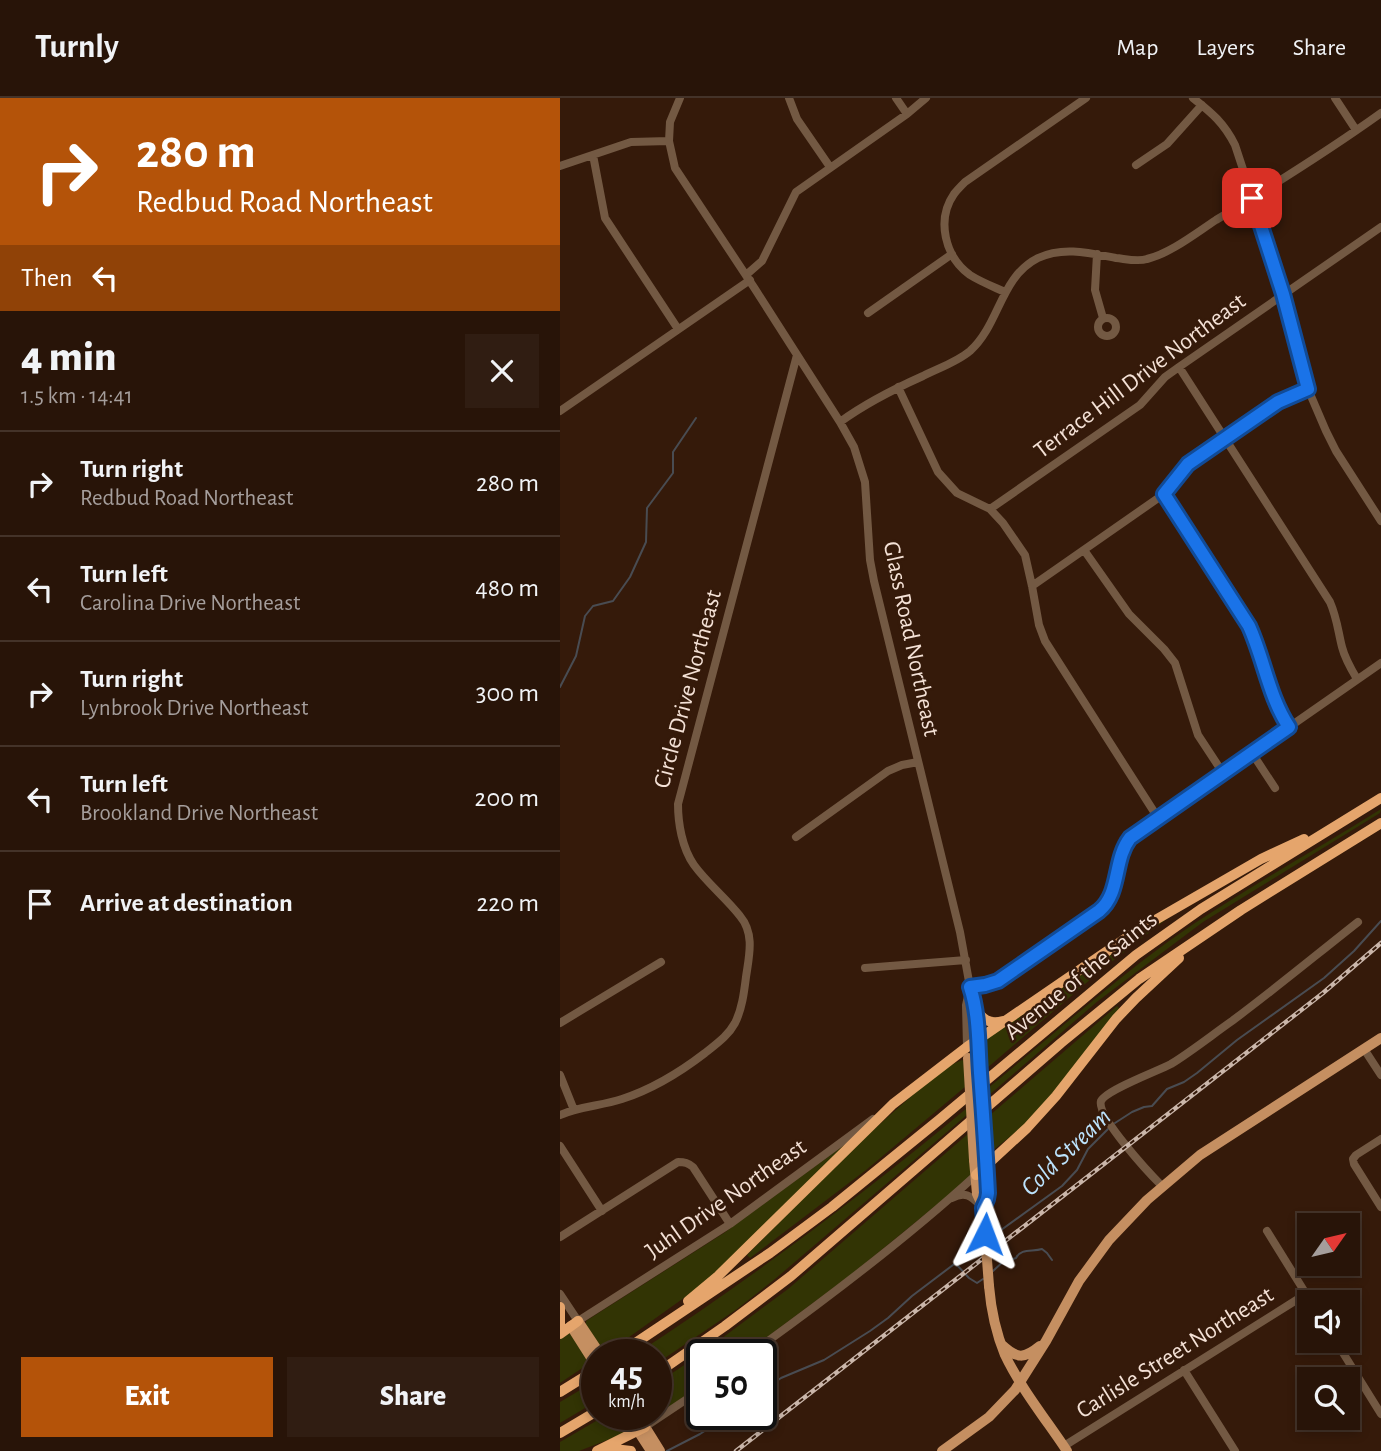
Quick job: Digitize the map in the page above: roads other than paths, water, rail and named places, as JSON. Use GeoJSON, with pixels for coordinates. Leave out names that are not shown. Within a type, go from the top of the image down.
{"type":"FeatureCollection","features":[{"type":"Feature","properties":{"kind":"highway","name":"Avenue of the Saints"},"geometry":{"type":"LineString","coordinates":[[643,1338],[758,1261],[832,1207],[1136,955],[1201,909],[1381,798]]}},
{"type":"Feature","properties":{"kind":"highway","name":"Avenue of the Saints"},"geometry":{"type":"LineString","coordinates":[[672,1363],[792,1276],[1106,1005],[1161,963],[1381,822]]}},
{"type":"Feature","properties":{"kind":"highway"},"geometry":{"type":"LineString","coordinates":[[643,1338],[718,1276],[892,1104],[973,1048],[1005,1021],[1171,909],[1261,859],[1300,840],[1329,830]]}},
{"type":"Feature","properties":{"kind":"highway"},"geometry":{"type":"LineString","coordinates":[[976,1175],[1017,1139],[1042,1112],[1136,998],[1216,926]]}},
{"type":"Feature","properties":{"kind":"highway"},"geometry":{"type":"LineString","coordinates":[[975,1008],[982,1018],[989,1022],[1005,1021]]}},
{"type":"Feature","properties":{"kind":"highway"},"geometry":{"type":"LineString","coordinates":[[560,1307],[561,1318],[570,1324],[560,1334]]}},
{"type":"Feature","properties":{"kind":"highway"},"geometry":{"type":"LineString","coordinates":[[560,1392],[581,1379]]}},
{"type":"Feature","properties":{"kind":"highway"},"geometry":{"type":"LineString","coordinates":[[560,1433],[581,1421]]}},
{"type":"Feature","properties":{"kind":"highway"},"geometry":{"type":"LineString","coordinates":[[597,1451],[640,1430]]}},
{"type":"Feature","properties":{"kind":"highway"},"geometry":{"type":"LineString","coordinates":[[604,1451],[631,1451]]}},
{"type":"Feature","properties":{"kind":"main road"},"geometry":{"type":"LineString","coordinates":[[943,1451],[989,1417],[1021,1382],[1071,1294],[1096,1258],[1126,1222],[1162,1186],[1222,1139],[1381,1038]]}},
{"type":"Feature","properties":{"kind":"main road"},"geometry":{"type":"LineString","coordinates":[[973,1048],[988,1193],[983,1208]]}},
{"type":"Feature","properties":{"kind":"main road"},"geometry":{"type":"LineString","coordinates":[[973,1048],[974,1160],[977,1194],[983,1208],[992,1312],[1010,1365],[1065,1448]]}},
{"type":"Feature","properties":{"kind":"main road"},"geometry":{"type":"LineString","coordinates":[[570,1324],[585,1339]]}},
{"type":"Feature","properties":{"kind":"main road"},"geometry":{"type":"LineString","coordinates":[[570,1324],[581,1342]]}},
{"type":"Feature","properties":{"kind":"main road"},"geometry":{"type":"LineString","coordinates":[[1002,1345],[1014,1354],[1023,1356],[1045,1341]]}},
{"type":"Feature","properties":{"kind":"main road"},"geometry":{"type":"LineString","coordinates":[[643,1430],[657,1450]]}},
{"type":"Feature","properties":{"kind":"street"},"geometry":{"type":"LineString","coordinates":[[560,166],[631,142],[668,141],[670,122],[680,98]]}},
{"type":"Feature","properties":{"kind":"street"},"geometry":{"type":"LineString","coordinates":[[789,98],[796,119],[830,167]]}},
{"type":"Feature","properties":{"kind":"street"},"geometry":{"type":"LineString","coordinates":[[896,98],[907,114]]}},
{"type":"Feature","properties":{"kind":"street"},"geometry":{"type":"LineString","coordinates":[[560,411],[748,277],[761,261],[796,192],[926,98]]}},
{"type":"Feature","properties":{"kind":"street"},"geometry":{"type":"LineString","coordinates":[[1005,292],[971,275],[960,266],[946,239],[944,223],[947,208],[954,194],[965,182],[1086,98]]}},
{"type":"Feature","properties":{"kind":"street"},"geometry":{"type":"LineString","coordinates":[[1194,98],[1220,121],[1235,145],[1283,294],[1308,389],[1336,451],[1381,521]]}},
{"type":"Feature","properties":{"kind":"street"},"geometry":{"type":"LineString","coordinates":[[1335,98],[1356,130]]}},
{"type":"Feature","properties":{"kind":"street"},"geometry":{"type":"LineString","coordinates":[[1136,165],[1167,144],[1202,105]]}},
{"type":"Feature","properties":{"kind":"street"},"geometry":{"type":"LineString","coordinates":[[840,422],[867,403],[970,351],[986,329],[1012,280],[1037,258],[1053,252],[1071,251],[1145,260],[1164,253],[1381,113]]}},
{"type":"Feature","properties":{"kind":"street","name":"Glass Road Northeast"},"geometry":{"type":"LineString","coordinates":[[668,141],[675,168],[748,277],[854,447],[865,482],[870,560],[966,960],[970,987]]}},
{"type":"Feature","properties":{"kind":"street"},"geometry":{"type":"LineString","coordinates":[[593,155],[605,218],[678,329]]}},
{"type":"Feature","properties":{"kind":"street","name":"Terrace Hill Drive Northeast"},"geometry":{"type":"LineString","coordinates":[[990,509],[1140,405],[1165,377],[1381,226]]}},
{"type":"Feature","properties":{"kind":"street"},"geometry":{"type":"LineString","coordinates":[[868,313],[952,254]]}},
{"type":"Feature","properties":{"kind":"street"},"geometry":{"type":"LineString","coordinates":[[1097,254],[1095,290],[1103,318]]}},
{"type":"Feature","properties":{"kind":"street","name":"Circle Drive Northeast"},"geometry":{"type":"LineString","coordinates":[[560,1115],[621,1100],[675,1075],[726,1036],[734,1026],[742,1005],[750,952],[749,933],[741,917],[694,865],[688,854],[678,817],[678,804],[797,355]]}},
{"type":"Feature","properties":{"kind":"street"},"geometry":{"type":"LineString","coordinates":[[1179,367],[1331,602],[1337,618],[1342,649],[1357,679]]}},
{"type":"Feature","properties":{"kind":"street"},"geometry":{"type":"LineString","coordinates":[[898,387],[938,472],[957,493],[990,509],[1025,555],[1039,625],[1045,640],[1158,818]]}},
{"type":"Feature","properties":{"kind":"street"},"geometry":{"type":"LineString","coordinates":[[1032,586],[1164,494],[1188,464],[1278,402],[1308,389]]}},
{"type":"Feature","properties":{"kind":"street"},"geometry":{"type":"LineString","coordinates":[[1164,494],[1249,626],[1280,714],[1289,727]]}},
{"type":"Feature","properties":{"kind":"street"},"geometry":{"type":"LineString","coordinates":[[1084,550],[1129,614],[1175,663],[1198,735],[1223,773]]}},
{"type":"Feature","properties":{"kind":"street"},"geometry":{"type":"LineString","coordinates":[[970,987],[998,981],[1105,906],[1112,892],[1124,846],[1138,832],[1381,663]]}},
{"type":"Feature","properties":{"kind":"street"},"geometry":{"type":"LineString","coordinates":[[1252,753],[1275,788]]}},
{"type":"Feature","properties":{"kind":"street"},"geometry":{"type":"LineString","coordinates":[[796,837],[888,771],[918,762]]}},
{"type":"Feature","properties":{"kind":"street"},"geometry":{"type":"LineString","coordinates":[[1162,1186],[1104,1116],[1101,1103],[1106,1095],[1185,1056],[1358,922]]}},
{"type":"Feature","properties":{"kind":"street"},"geometry":{"type":"LineString","coordinates":[[864,968],[966,960]]}},
{"type":"Feature","properties":{"kind":"street"},"geometry":{"type":"LineString","coordinates":[[560,1023],[661,962]]}},
{"type":"Feature","properties":{"kind":"street"},"geometry":{"type":"LineString","coordinates":[[970,987],[975,1008],[973,1048]]}},
{"type":"Feature","properties":{"kind":"street"},"geometry":{"type":"LineString","coordinates":[[970,987],[967,1005],[973,1048]]}},
{"type":"Feature","properties":{"kind":"street"},"geometry":{"type":"LineString","coordinates":[[1364,1049],[1381,1075]]}},
{"type":"Feature","properties":{"kind":"street"},"geometry":{"type":"LineString","coordinates":[[560,1075],[574,1110]]}},
{"type":"Feature","properties":{"kind":"street","name":"Juhl Drive Northeast"},"geometry":{"type":"LineString","coordinates":[[570,1324],[730,1224],[892,1104]]}},
{"type":"Feature","properties":{"kind":"street"},"geometry":{"type":"LineString","coordinates":[[1381,1139],[1353,1159],[1381,1207]]}},
{"type":"Feature","properties":{"kind":"street"},"geometry":{"type":"LineString","coordinates":[[560,1146],[602,1211]]}},
{"type":"Feature","properties":{"kind":"street"},"geometry":{"type":"LineString","coordinates":[[560,1237],[678,1162],[688,1163],[693,1167],[730,1224]]}},
{"type":"Feature","properties":{"kind":"street"},"geometry":{"type":"LineString","coordinates":[[771,1339],[894,1246],[976,1175]]}},
{"type":"Feature","properties":{"kind":"street"},"geometry":{"type":"LineString","coordinates":[[947,1201],[965,1194],[971,1196],[983,1208]]}},
{"type":"Feature","properties":{"kind":"street"},"geometry":{"type":"LineString","coordinates":[[1266,1231],[1303,1290]]}},
{"type":"Feature","properties":{"kind":"street"},"geometry":{"type":"LineString","coordinates":[[560,1294],[570,1324]]}},
{"type":"Feature","properties":{"kind":"street","name":"Carlisle Street Northeast"},"geometry":{"type":"LineString","coordinates":[[1065,1448],[1297,1300]]}},
{"type":"Feature","properties":{"kind":"street"},"geometry":{"type":"LineString","coordinates":[[1343,1353],[1381,1413]]}},
{"type":"Feature","properties":{"kind":"street"},"geometry":{"type":"LineString","coordinates":[[1184,1370],[1235,1451]]}},
{"type":"Feature","properties":{"kind":"waterway"},"geometry":{"type":"LineString","coordinates":[[560,687],[576,656],[585,616],[593,606],[613,601],[630,577],[646,542],[647,508],[673,473],[673,452],[696,418]]}},
{"type":"Feature","properties":{"kind":"waterway","name":"Cold Stream"},"geometry":{"type":"LineString","coordinates":[[1115,1123],[1132,1112],[1152,1106],[1167,1089],[1197,1073],[1237,1040],[1324,978],[1354,951],[1381,921]]}},
{"type":"Feature","properties":{"kind":"waterway","name":"Cold Stream"},"geometry":{"type":"LineString","coordinates":[[990,1238],[1062,1186],[1077,1170],[1088,1149],[1108,1129]]}},
{"type":"Feature","properties":{"kind":"waterway","name":"Cold Stream"},"geometry":{"type":"LineString","coordinates":[[777,1381],[824,1360],[870,1331],[982,1243]]}},
{"type":"Feature","properties":{"kind":"waterway"},"geometry":{"type":"LineString","coordinates":[[993,1271],[1006,1259],[1016,1258],[1027,1251],[1042,1249],[1052,1260]]}},
{"type":"Feature","properties":{"kind":"waterway"},"geometry":{"type":"LineString","coordinates":[[956,1264],[977,1283],[983,1279]]}},
{"type":"Feature","properties":{"kind":"waterway","name":"Cold Stream"},"geometry":{"type":"LineString","coordinates":[[667,1451],[706,1430]]}},
{"type":"Feature","properties":{"kind":"railway"},"geometry":{"type":"LineString","coordinates":[[736,1451],[1323,993],[1381,943]]}}]}
